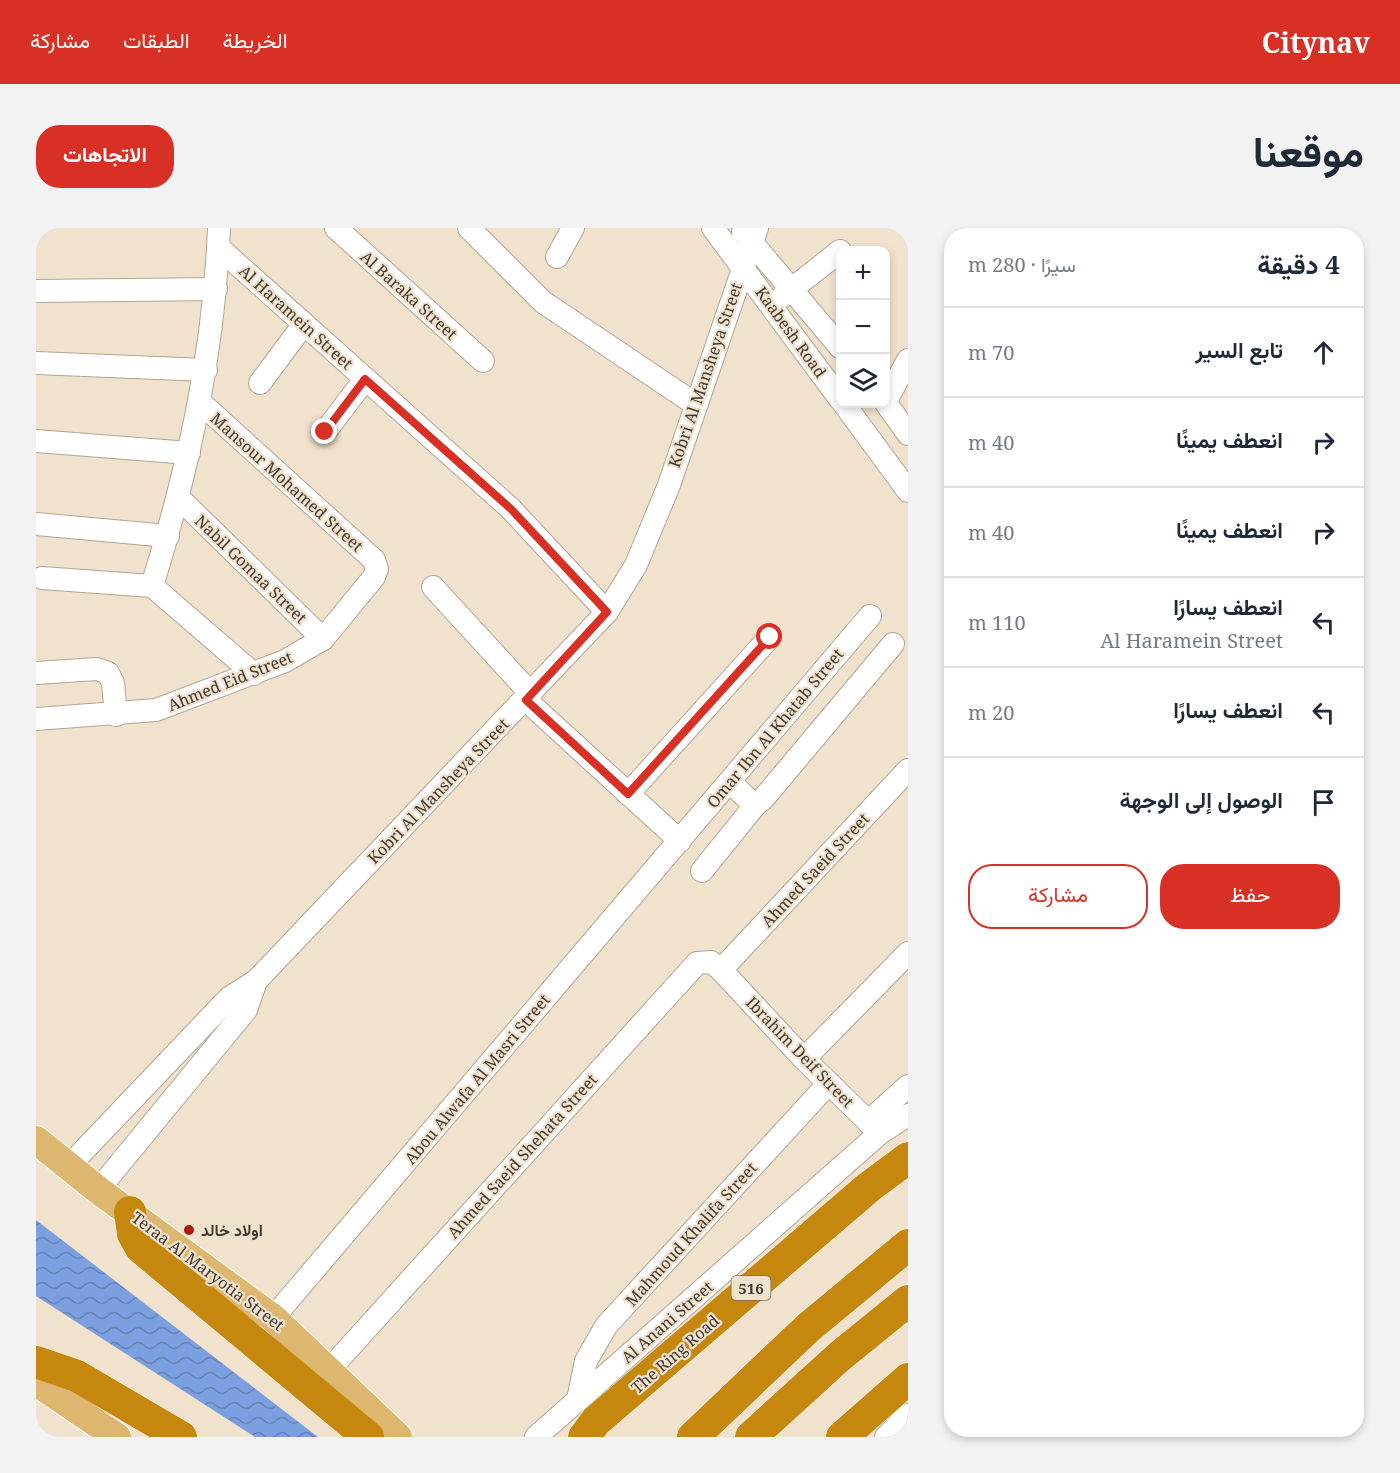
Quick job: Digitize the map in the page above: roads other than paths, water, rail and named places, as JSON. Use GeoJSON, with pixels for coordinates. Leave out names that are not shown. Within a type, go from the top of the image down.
{"type":"FeatureCollection","features":[{"type":"Feature","properties":{"kind":"highway","name":"The Ring Road"},"geometry":{"type":"LineString","coordinates":[[584,1437],[596,1422],[869,1187],[908,1158]]}},
{"type":"Feature","properties":{"kind":"highway"},"geometry":{"type":"LineString","coordinates":[[130,1212],[133,1234],[141,1248],[368,1437]]}},
{"type":"Feature","properties":{"kind":"highway"},"geometry":{"type":"LineString","coordinates":[[674,1437],[701,1429],[809,1327],[908,1245]]}},
{"type":"Feature","properties":{"kind":"highway"},"geometry":{"type":"LineString","coordinates":[[751,1437],[840,1356],[908,1301]]}},
{"type":"Feature","properties":{"kind":"highway"},"geometry":{"type":"LineString","coordinates":[[36,1362],[77,1376],[181,1437]]}},
{"type":"Feature","properties":{"kind":"highway"},"geometry":{"type":"LineString","coordinates":[[842,1437],[908,1379]]}},
{"type":"Feature","properties":{"kind":"main road","name":"Teraa Al Maryotia Street"},"geometry":{"type":"LineString","coordinates":[[36,1140],[98,1190],[273,1318],[398,1437]]}},
{"type":"Feature","properties":{"kind":"main road"},"geometry":{"type":"LineString","coordinates":[[36,1382],[117,1437]]}},
{"type":"Feature","properties":{"kind":"street","name":"Al Baraka Street"},"geometry":{"type":"LineString","coordinates":[[336,228],[483,361]]}},
{"type":"Feature","properties":{"kind":"street"},"geometry":{"type":"LineString","coordinates":[[469,228],[543,302],[695,404]]}},
{"type":"Feature","properties":{"kind":"street"},"geometry":{"type":"LineString","coordinates":[[557,257],[573,228]]}},
{"type":"Feature","properties":{"kind":"street","name":"Kaabesh Road"},"geometry":{"type":"LineString","coordinates":[[713,228],[836,393]]}},
{"type":"Feature","properties":{"kind":"street","name":"Kobri Al Mansheya Street"},"geometry":{"type":"LineString","coordinates":[[68,1167],[229,998],[256,981],[607,612],[636,565],[669,485],[742,265],[749,233]]}},
{"type":"Feature","properties":{"kind":"street","name":"Kaabesh Road"},"geometry":{"type":"LineString","coordinates":[[749,233],[836,342]]}},
{"type":"Feature","properties":{"kind":"street"},"geometry":{"type":"LineString","coordinates":[[152,586],[179,498],[201,403],[216,289],[218,238]]}},
{"type":"Feature","properties":{"kind":"street","name":"Al Haramein Street"},"geometry":{"type":"LineString","coordinates":[[218,238],[304,324],[511,509],[607,612]]}},
{"type":"Feature","properties":{"kind":"street"},"geometry":{"type":"LineString","coordinates":[[772,305],[836,255]]}},
{"type":"Feature","properties":{"kind":"street"},"geometry":{"type":"LineString","coordinates":[[36,291],[216,289]]}},
{"type":"Feature","properties":{"kind":"street"},"geometry":{"type":"LineString","coordinates":[[260,383],[304,324]]}},
{"type":"Feature","properties":{"kind":"street"},"geometry":{"type":"LineString","coordinates":[[890,393],[908,360]]}},
{"type":"Feature","properties":{"kind":"street"},"geometry":{"type":"LineString","coordinates":[[36,363],[206,370]]}},
{"type":"Feature","properties":{"kind":"street"},"geometry":{"type":"LineString","coordinates":[[325,432],[365,379]]}},
{"type":"Feature","properties":{"kind":"street","name":"Mansour Mohamed Street"},"geometry":{"type":"LineString","coordinates":[[201,403],[374,560]]}},
{"type":"Feature","properties":{"kind":"street"},"geometry":{"type":"LineString","coordinates":[[847,408],[908,491]]}},
{"type":"Feature","properties":{"kind":"street"},"geometry":{"type":"LineString","coordinates":[[889,408],[908,434]]}},
{"type":"Feature","properties":{"kind":"street"},"geometry":{"type":"LineString","coordinates":[[36,441],[189,453]]}},
{"type":"Feature","properties":{"kind":"street","name":"Nabil Gomaa Street"},"geometry":{"type":"LineString","coordinates":[[179,498],[323,639]]}},
{"type":"Feature","properties":{"kind":"street"},"geometry":{"type":"LineString","coordinates":[[36,524],[168,536]]}},
{"type":"Feature","properties":{"kind":"street","name":"Ahmed Eid Street"},"geometry":{"type":"LineString","coordinates":[[36,719],[116,715],[156,710],[285,661],[323,639],[374,577],[377,569],[374,560]]}},
{"type":"Feature","properties":{"kind":"street"},"geometry":{"type":"LineString","coordinates":[[42,578],[152,586],[254,674]]}},
{"type":"Feature","properties":{"kind":"street"},"geometry":{"type":"LineString","coordinates":[[433,587],[528,697],[680,841]]}},
{"type":"Feature","properties":{"kind":"street","name":"Omar Ibn Al Khatab Street"},"geometry":{"type":"LineString","coordinates":[[680,841],[870,616]]}},
{"type":"Feature","properties":{"kind":"street"},"geometry":{"type":"LineString","coordinates":[[628,794],[770,637]]}},
{"type":"Feature","properties":{"kind":"street"},"geometry":{"type":"LineString","coordinates":[[702,871],[893,644]]}},
{"type":"Feature","properties":{"kind":"street"},"geometry":{"type":"LineString","coordinates":[[36,673],[97,669],[108,673],[113,682],[116,715]]}},
{"type":"Feature","properties":{"kind":"street","name":"Ahmed Saeid Street"},"geometry":{"type":"LineString","coordinates":[[721,970],[908,770]]}},
{"type":"Feature","properties":{"kind":"street"},"geometry":{"type":"LineString","coordinates":[[730,782],[751,802],[757,803]]}},
{"type":"Feature","properties":{"kind":"street","name":"Abou Alwafa Al Masri Street"},"geometry":{"type":"LineString","coordinates":[[273,1318],[680,841]]}},
{"type":"Feature","properties":{"kind":"street"},"geometry":{"type":"LineString","coordinates":[[804,1059],[908,952]]}},
{"type":"Feature","properties":{"kind":"street","name":"Ahmed Saeid Shehata Street"},"geometry":{"type":"LineString","coordinates":[[329,1370],[687,972],[697,963],[711,962],[721,970]]}},
{"type":"Feature","properties":{"kind":"street","name":"Ibrahim Deif Street"},"geometry":{"type":"LineString","coordinates":[[721,970],[804,1059],[874,1128]]}},
{"type":"Feature","properties":{"kind":"street","name":"Kobri Al Mansheya Street"},"geometry":{"type":"LineString","coordinates":[[98,1190],[246,1010],[256,981]]}},
{"type":"Feature","properties":{"kind":"street","name":"Mahmoud Khalifa Street"},"geometry":{"type":"LineString","coordinates":[[578,1400],[586,1361],[606,1326],[829,1083]]}},
{"type":"Feature","properties":{"kind":"street"},"geometry":{"type":"LineString","coordinates":[[874,1128],[908,1086]]}},
{"type":"Feature","properties":{"kind":"street","name":"Al Anani Street"},"geometry":{"type":"LineString","coordinates":[[536,1437],[874,1128],[908,1115]]}},
{"type":"Feature","properties":{"kind":"street"},"geometry":{"type":"LineString","coordinates":[[886,1437],[908,1415]]}},
{"type":"Feature","properties":{"kind":"water"},"geometry":{"type":"Polygon","coordinates":[[[36,1220],[318,1437],[255,1437],[36,1296],[36,1220]]]}},
{"type":"Feature","properties":{"kind":"place","name":"اولاد خالد"},"geometry":{"type":"Point","coordinates":[189,1230]}}]}
